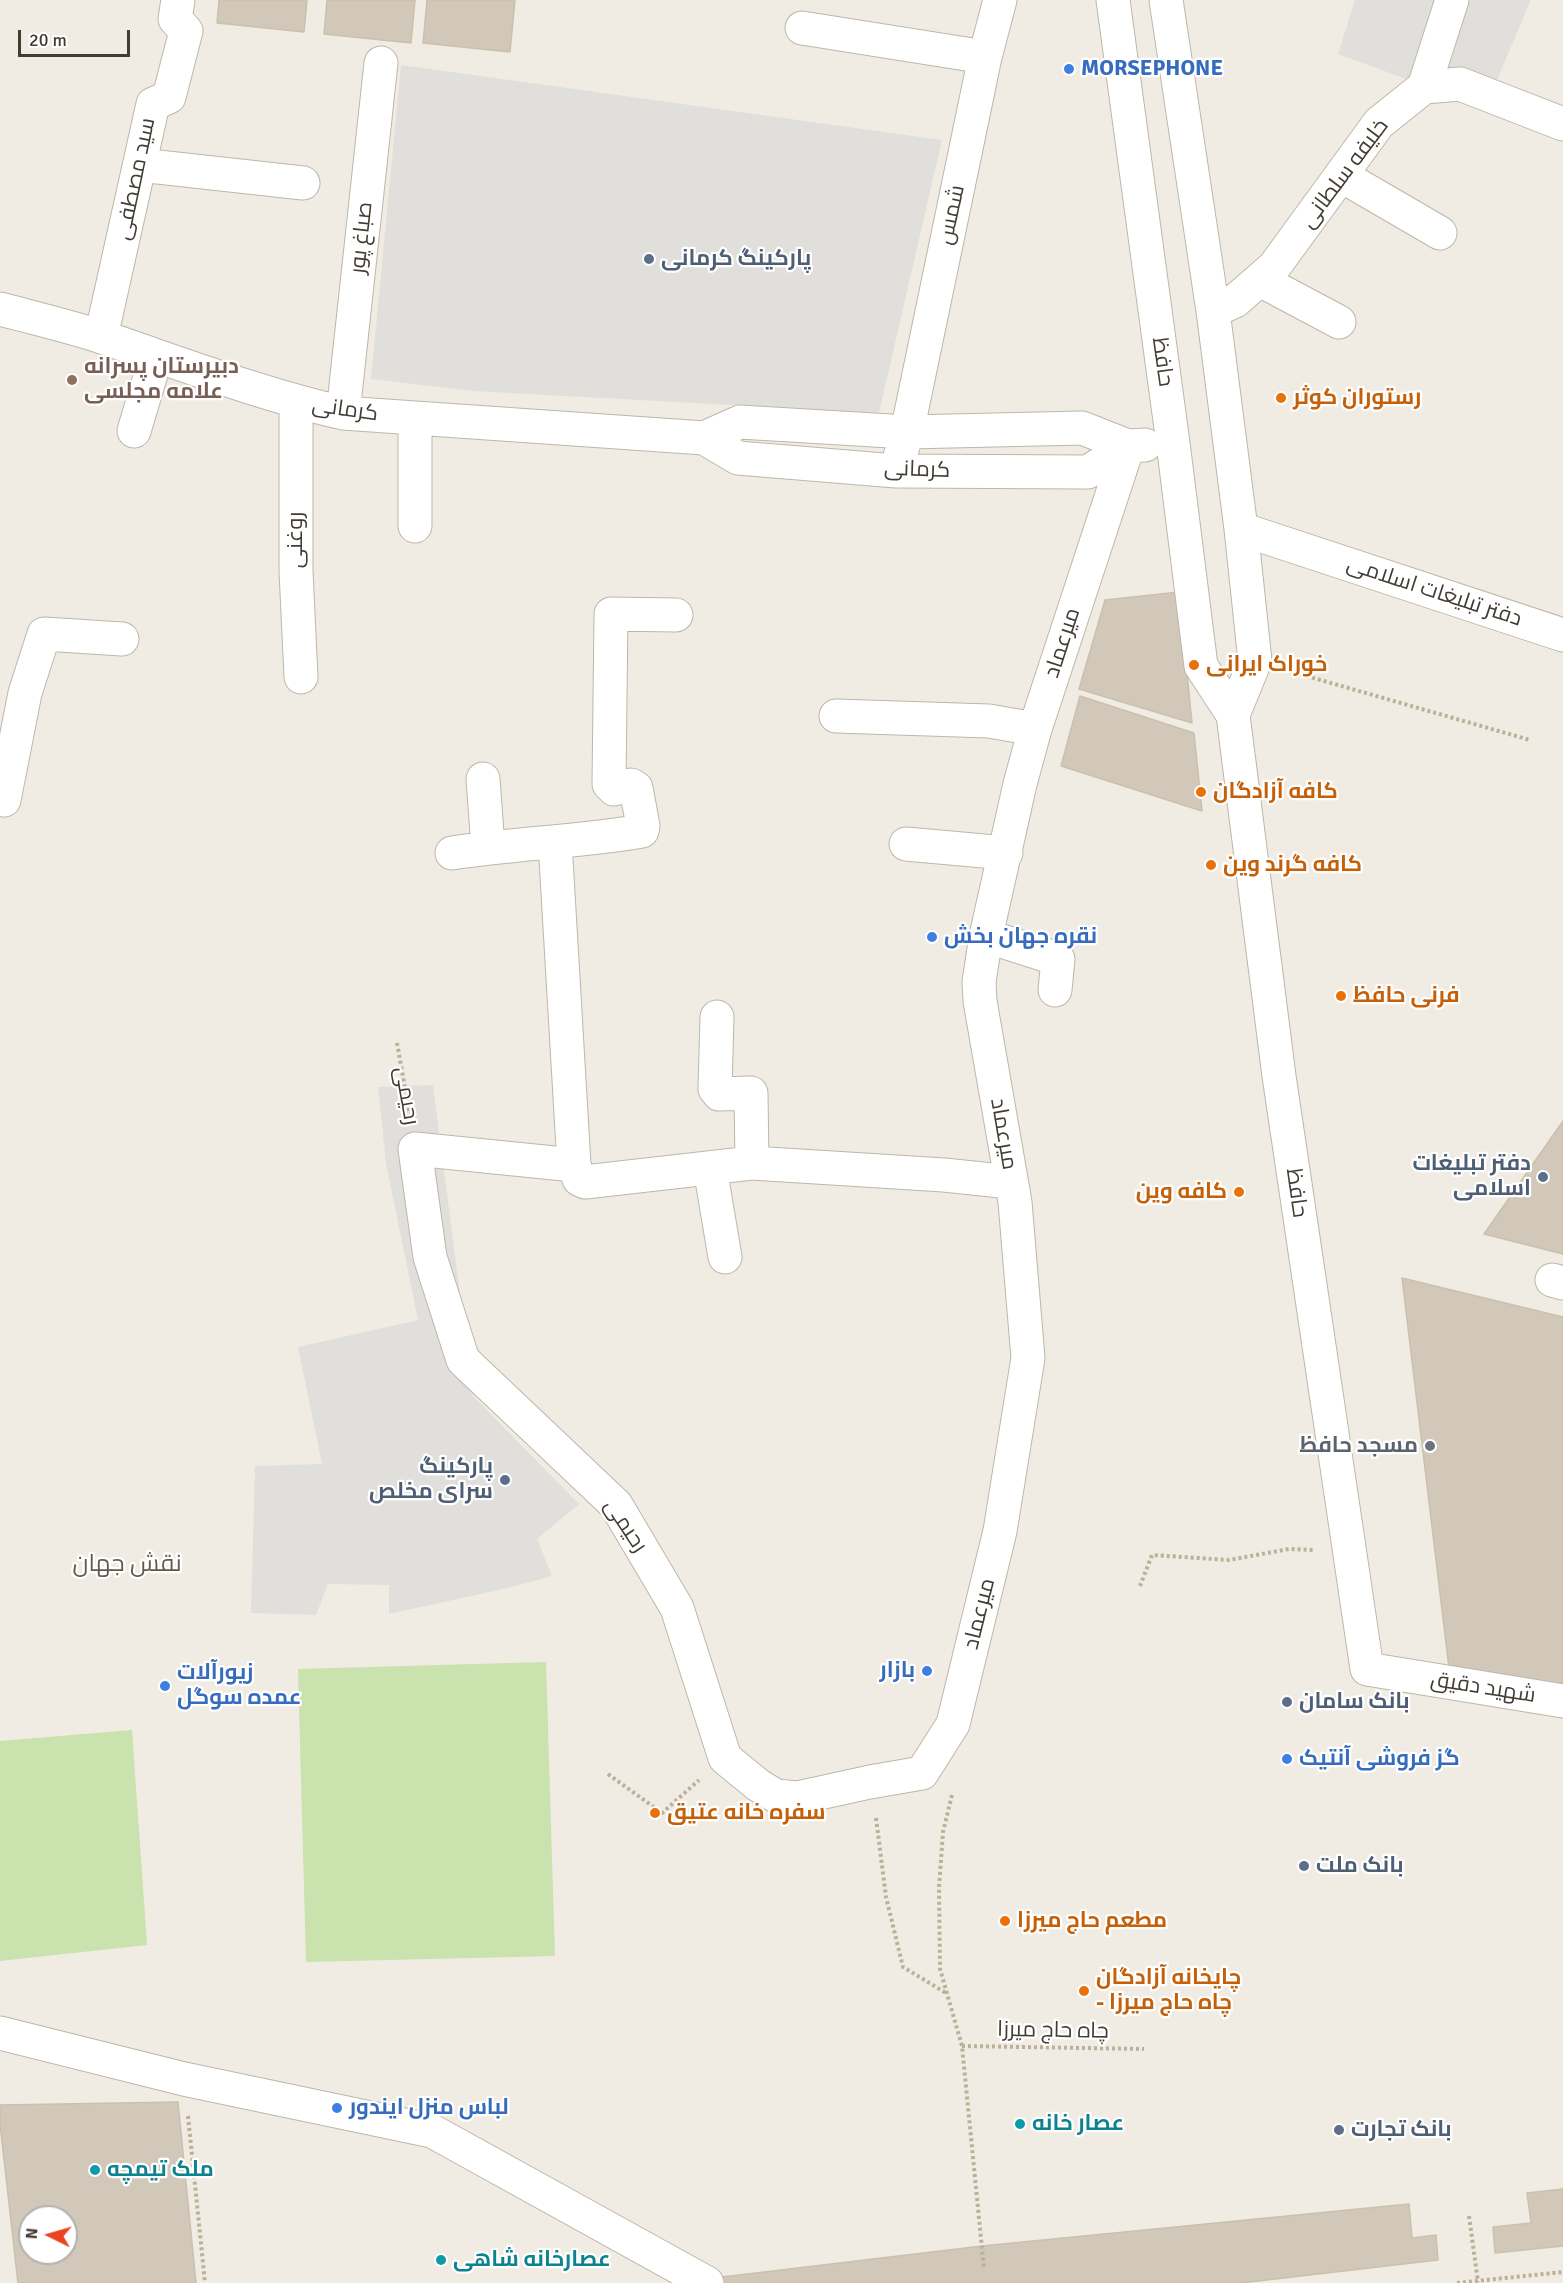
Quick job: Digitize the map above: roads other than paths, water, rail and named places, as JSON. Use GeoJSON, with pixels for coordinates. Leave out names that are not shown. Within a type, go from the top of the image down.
{"type":"FeatureCollection","features":[{"type":"Feature","properties":{"kind":"street","name":"سید مصطفی"},"geometry":{"type":"LineString","coordinates":[[101,337],[153,104],[169,97],[186,31],[175,19],[178,0]]}},
{"type":"Feature","properties":{"kind":"street","name":"شمس"},"geometry":{"type":"LineString","coordinates":[[896,471],[907,432],[1000,0]]}},
{"type":"Feature","properties":{"kind":"street","name":"حافظ"},"geometry":{"type":"LineString","coordinates":[[1113,0],[1201,666],[1233,715],[1279,1076],[1367,1669]]}},
{"type":"Feature","properties":{"kind":"street","name":"حافظ"},"geometry":{"type":"LineString","coordinates":[[1166,0],[1213,311],[1242,529],[1255,662],[1233,715]]}},
{"type":"Feature","properties":{"kind":"street"},"geometry":{"type":"LineString","coordinates":[[1452,0],[1424,87],[1460,84],[1563,124]]}},
{"type":"Feature","properties":{"kind":"street"},"geometry":{"type":"LineString","coordinates":[[802,28],[986,57]]}},
{"type":"Feature","properties":{"kind":"street","name":"صباغ پور"},"geometry":{"type":"LineString","coordinates":[[343,413],[381,63]]}},
{"type":"Feature","properties":{"kind":"street","name":"خلیفه سلطانی"},"geometry":{"type":"LineString","coordinates":[[1213,311],[1235,301],[1274,267],[1379,123],[1424,87]]}},
{"type":"Feature","properties":{"kind":"street"},"geometry":{"type":"LineString","coordinates":[[140,165],[303,183]]}},
{"type":"Feature","properties":{"kind":"street"},"geometry":{"type":"LineString","coordinates":[[1341,176],[1440,233]]}},
{"type":"Feature","properties":{"kind":"street"},"geometry":{"type":"LineString","coordinates":[[1260,280],[1339,322]]}},
{"type":"Feature","properties":{"kind":"street","name":"کرمانی"},"geometry":{"type":"LineString","coordinates":[[0,309],[101,337],[297,403],[343,413],[704,438],[738,458],[896,471],[1088,472],[1128,446]]}},
{"type":"Feature","properties":{"kind":"street"},"geometry":{"type":"LineString","coordinates":[[134,431],[156,357]]}},
{"type":"Feature","properties":{"kind":"street","name":"روغنی"},"geometry":{"type":"LineString","coordinates":[[297,403],[296,571],[301,677]]}},
{"type":"Feature","properties":{"kind":"street"},"geometry":{"type":"LineString","coordinates":[[415,419],[415,526]]}},
{"type":"Feature","properties":{"kind":"street","name":"کرمانی"},"geometry":{"type":"LineString","coordinates":[[704,438],[740,422],[907,432],[1082,428],[1128,446],[1173,443]]}},
{"type":"Feature","properties":{"kind":"street","name":"میرعماد"},"geometry":{"type":"LineString","coordinates":[[870,1782],[922,1773],[953,1724],[1000,1531],[1028,1358],[1015,1202],[980,1001],[979,982],[986,936],[1020,784],[1035,729],[1128,446]]}},
{"type":"Feature","properties":{"kind":"street","name":"دفتر تبلیغات اسلامی"},"geometry":{"type":"LineString","coordinates":[[1242,529],[1563,635]]}},
{"type":"Feature","properties":{"kind":"street"},"geometry":{"type":"LineString","coordinates":[[452,853],[488,847],[555,842],[642,831],[644,826],[636,788],[631,786],[614,789],[609,784],[611,614],[676,615]]}},
{"type":"Feature","properties":{"kind":"street"},"geometry":{"type":"LineString","coordinates":[[4,800],[13,689],[44,634],[122,639]]}},
{"type":"Feature","properties":{"kind":"street"},"geometry":{"type":"LineString","coordinates":[[836,716],[989,721],[1035,729]]}},
{"type":"Feature","properties":{"kind":"street"},"geometry":{"type":"LineString","coordinates":[[483,779],[488,847]]}},
{"type":"Feature","properties":{"kind":"street"},"geometry":{"type":"LineString","coordinates":[[555,842],[574,1166],[579,1179],[585,1182],[752,1163],[944,1175],[1011,1182]]}},
{"type":"Feature","properties":{"kind":"street"},"geometry":{"type":"LineString","coordinates":[[906,844],[1006,853]]}},
{"type":"Feature","properties":{"kind":"street"},"geometry":{"type":"LineString","coordinates":[[986,936],[1058,959],[1055,990]]}},
{"type":"Feature","properties":{"kind":"street"},"geometry":{"type":"LineString","coordinates":[[717,1017],[716,1089],[719,1094],[752,1093],[752,1163]]}},
{"type":"Feature","properties":{"kind":"street","name":"رحیمی"},"geometry":{"type":"LineString","coordinates":[[574,1166],[415,1149],[430,1257],[463,1360],[616,1505],[677,1608],[725,1758],[758,1785],[776,1796],[797,1798],[870,1782]]}},
{"type":"Feature","properties":{"kind":"street"},"geometry":{"type":"LineString","coordinates":[[710,1168],[724,1257]]}},
{"type":"Feature","properties":{"kind":"street","name":"شهید دقیق"},"geometry":{"type":"LineString","coordinates":[[1367,1669],[1563,1701]]}},
{"type":"Feature","properties":{"kind":"street"},"geometry":{"type":"LineString","coordinates":[[0,2033],[184,2079],[432,2131],[707,2283]]}},
{"type":"Feature","properties":{"kind":"place","name":"MORSEPHONE"},"geometry":{"type":"Point","coordinates":[1069,69]}},
{"type":"Feature","properties":{"kind":"place","name":"پارکینگ کرمانی"},"geometry":{"type":"Point","coordinates":[649,259]}},
{"type":"Feature","properties":{"kind":"place","name":"دبیرستان پسرانه علامه مجلسی"},"geometry":{"type":"Point","coordinates":[72,380]}},
{"type":"Feature","properties":{"kind":"place","name":"رستوران کوثر"},"geometry":{"type":"Point","coordinates":[1281,398]}},
{"type":"Feature","properties":{"kind":"place","name":"خوراک ایرانی"},"geometry":{"type":"Point","coordinates":[1194,665]}},
{"type":"Feature","properties":{"kind":"place","name":"کافه آزادگان"},"geometry":{"type":"Point","coordinates":[1201,792]}},
{"type":"Feature","properties":{"kind":"place","name":"کافه گرند وین"},"geometry":{"type":"Point","coordinates":[1211,865]}},
{"type":"Feature","properties":{"kind":"place","name":"نقره جهان بخش"},"geometry":{"type":"Point","coordinates":[932,937]}},
{"type":"Feature","properties":{"kind":"place","name":"فرنی حافظ"},"geometry":{"type":"Point","coordinates":[1341,996]}},
{"type":"Feature","properties":{"kind":"place","name":"دفتر تبلیغات اسلامی"},"geometry":{"type":"Point","coordinates":[1543,1177]}},
{"type":"Feature","properties":{"kind":"place","name":"کافه وین"},"geometry":{"type":"Point","coordinates":[1239,1192]}},
{"type":"Feature","properties":{"kind":"place","name":"مسجد حافظ"},"geometry":{"type":"Point","coordinates":[1430,1446]}},
{"type":"Feature","properties":{"kind":"place","name":"پارکینگ سرای مخلص"},"geometry":{"type":"Point","coordinates":[505,1480]}},
{"type":"Feature","properties":{"kind":"place","name":"بازار"},"geometry":{"type":"Point","coordinates":[927,1671]}},
{"type":"Feature","properties":{"kind":"place","name":"زیورآلات عمده سوگل"},"geometry":{"type":"Point","coordinates":[165,1686]}},
{"type":"Feature","properties":{"kind":"place","name":"بانک سامان"},"geometry":{"type":"Point","coordinates":[1287,1702]}},
{"type":"Feature","properties":{"kind":"place","name":"گز فروشی آنتیک"},"geometry":{"type":"Point","coordinates":[1287,1759]}},
{"type":"Feature","properties":{"kind":"place","name":"سفره خانه عتیق"},"geometry":{"type":"Point","coordinates":[655,1813]}},
{"type":"Feature","properties":{"kind":"place","name":"بانک ملت"},"geometry":{"type":"Point","coordinates":[1304,1866]}},
{"type":"Feature","properties":{"kind":"place","name":"مطعم حاج ميرزا"},"geometry":{"type":"Point","coordinates":[1005,1921]}},
{"type":"Feature","properties":{"kind":"place","name":"چایخانه آزادگان - چاه حاج میرزا"},"geometry":{"type":"Point","coordinates":[1084,1991]}},
{"type":"Feature","properties":{"kind":"place","name":"لباس منزل ایندور"},"geometry":{"type":"Point","coordinates":[337,2108]}},
{"type":"Feature","properties":{"kind":"place","name":"عصار خانه"},"geometry":{"type":"Point","coordinates":[1020,2124]}},
{"type":"Feature","properties":{"kind":"place","name":"بانک تجارت"},"geometry":{"type":"Point","coordinates":[1339,2130]}},
{"type":"Feature","properties":{"kind":"place","name":"ملک تیمچه"},"geometry":{"type":"Point","coordinates":[95,2170]}},
{"type":"Feature","properties":{"kind":"place","name":"عصارخانه شاهی"},"geometry":{"type":"Point","coordinates":[441,2260]}},
{"type":"Feature","properties":{"kind":"district","name":"نقش جهان"},"geometry":{"type":"Point","coordinates":[127,1565]}}]}
